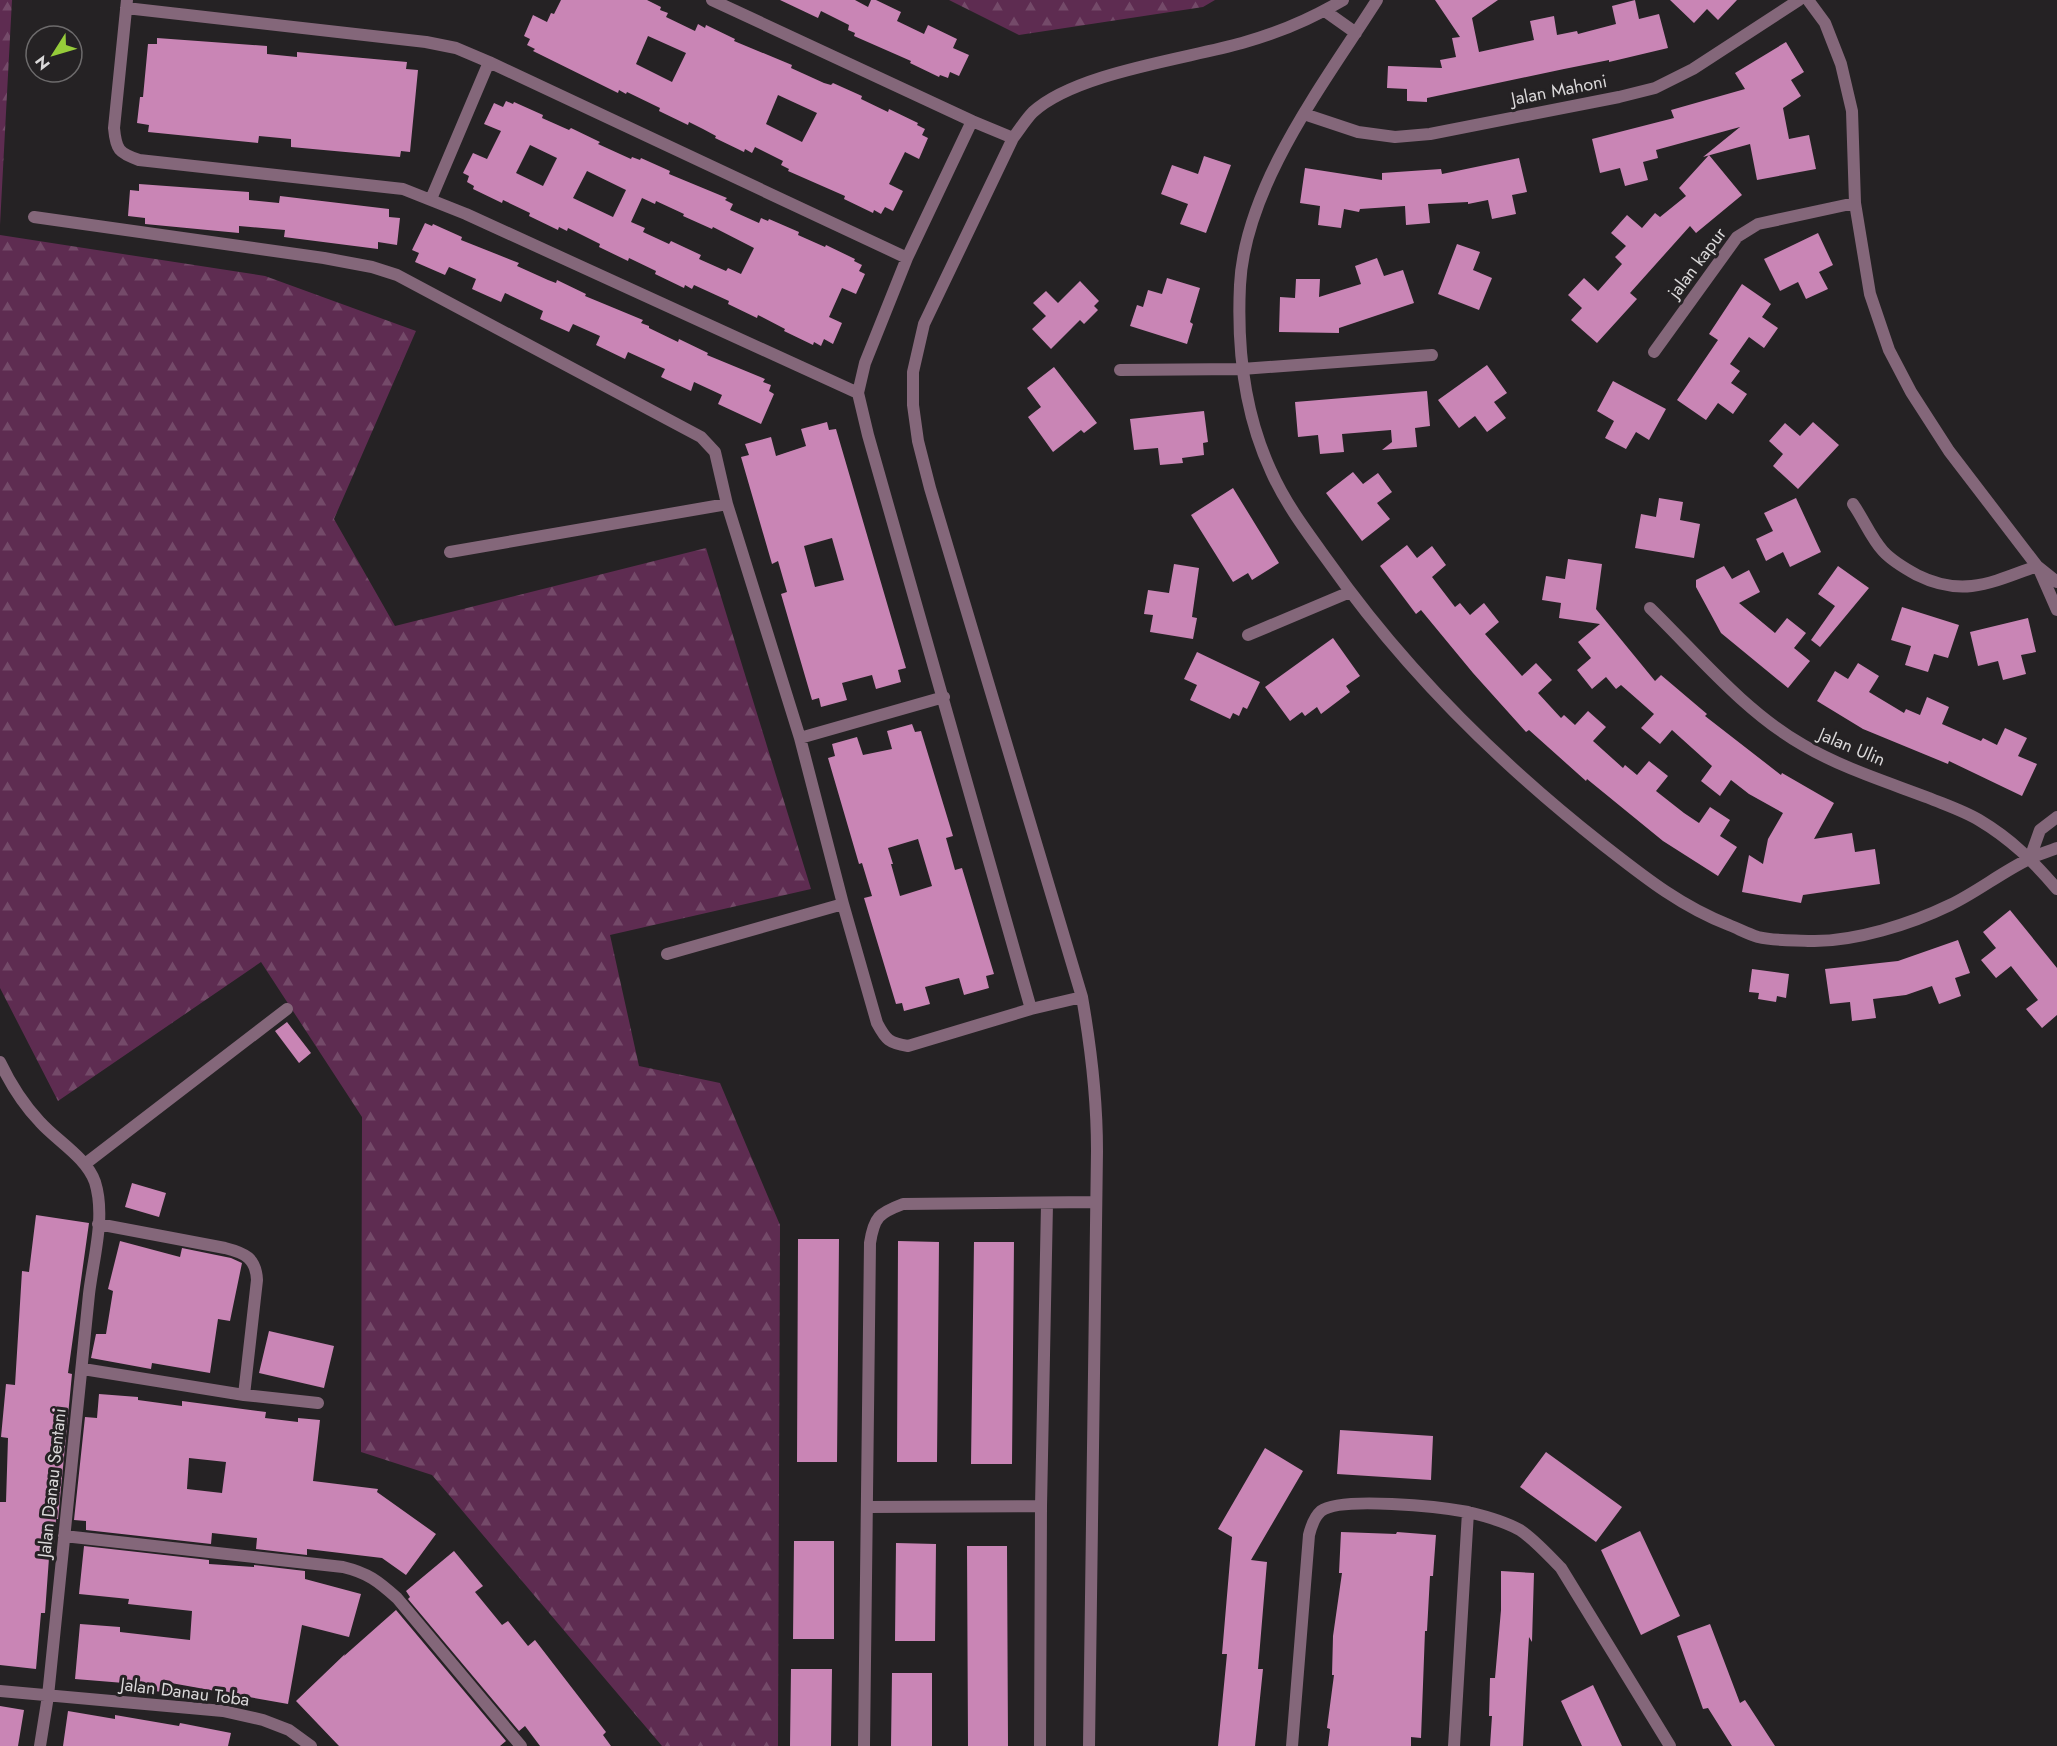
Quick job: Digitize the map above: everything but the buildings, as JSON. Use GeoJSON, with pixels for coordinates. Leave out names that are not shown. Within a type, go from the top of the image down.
{"type":"FeatureCollection","features":[{"type":"Feature","properties":{"kind":"street"},"geometry":{"type":"LineString","coordinates":[[712,0],[1013,138]]}},
{"type":"Feature","properties":{"kind":"street"},"geometry":{"type":"LineString","coordinates":[[1089,1746],[1097,1101],[1091,1049],[1082,997],[930,488],[918,441],[913,405],[913,372],[924,324],[1013,138],[1033,112],[1074,88],[1104,77],[1285,30],[1343,0]]}},
{"type":"Feature","properties":{"kind":"street"},"geometry":{"type":"LineString","coordinates":[[1377,0],[1304,114],[1266,189],[1253,218],[1245,245],[1240,292],[1242,369],[1254,430],[1272,473],[1298,518],[1350,592],[1407,663],[1444,704],[1512,769],[1572,820],[1676,900],[1759,937],[1816,941],[1864,935],[1911,921],[1952,904],[2030,858],[2057,848]]}},
{"type":"Feature","properties":{"kind":"street","name":"Jalan Mahoni"},"geometry":{"type":"LineString","coordinates":[[1304,114],[1358,132],[1395,137],[1430,134],[1619,97],[1655,88],[1693,69],[1799,0]]}},
{"type":"Feature","properties":{"kind":"street"},"geometry":{"type":"LineString","coordinates":[[1808,0],[1825,23],[1841,63],[1850,101],[1855,203],[1870,294],[1889,350],[1911,392],[1949,451],[2037,566],[2057,610]]}},
{"type":"Feature","properties":{"kind":"street"},"geometry":{"type":"LineString","coordinates":[[858,393],[431,199],[403,189],[139,160],[123,154],[115,144],[114,128],[126,4],[426,42],[456,48],[907,258]]}},
{"type":"Feature","properties":{"kind":"street"},"geometry":{"type":"LineString","coordinates":[[1325,11],[1356,33]]}},
{"type":"Feature","properties":{"kind":"street"},"geometry":{"type":"LineString","coordinates":[[431,199],[489,62]]}},
{"type":"Feature","properties":{"kind":"street"},"geometry":{"type":"LineString","coordinates":[[972,121],[907,258],[864,363],[858,393],[1031,1009]]}},
{"type":"Feature","properties":{"kind":"street","name":"jalan kapur"},"geometry":{"type":"LineString","coordinates":[[1654,352],[1737,237],[1758,224],[1855,203]]}},
{"type":"Feature","properties":{"kind":"street"},"geometry":{"type":"LineString","coordinates":[[34,217],[324,258],[372,267],[397,275],[702,437],[715,452],[727,504],[800,738],[843,904],[878,1023],[885,1037],[893,1044],[908,1046],[1031,1009],[1082,997]]}},
{"type":"Feature","properties":{"kind":"street"},"geometry":{"type":"LineString","coordinates":[[1120,370],[1242,369],[1432,355]]}},
{"type":"Feature","properties":{"kind":"street"},"geometry":{"type":"LineString","coordinates":[[450,552],[727,504]]}},
{"type":"Feature","properties":{"kind":"street"},"geometry":{"type":"LineString","coordinates":[[1853,504],[1882,551],[1908,570],[1935,584],[1965,588],[1990,584],[2037,566]]}},
{"type":"Feature","properties":{"kind":"street"},"geometry":{"type":"LineString","coordinates":[[2037,566],[2057,582]]}},
{"type":"Feature","properties":{"kind":"street"},"geometry":{"type":"LineString","coordinates":[[1248,635],[1350,592]]}},
{"type":"Feature","properties":{"kind":"street","name":"Jalan Ulin"},"geometry":{"type":"LineString","coordinates":[[1650,608],[1752,709],[1803,746],[1834,761],[1955,808],[1977,819],[2003,835],[2030,858],[2057,889]]}},
{"type":"Feature","properties":{"kind":"street"},"geometry":{"type":"LineString","coordinates":[[800,738],[944,697]]}},
{"type":"Feature","properties":{"kind":"street"},"geometry":{"type":"LineString","coordinates":[[2030,858],[2040,830],[2057,816]]}},
{"type":"Feature","properties":{"kind":"street"},"geometry":{"type":"LineString","coordinates":[[667,954],[843,904]]}},
{"type":"Feature","properties":{"kind":"street"},"geometry":{"type":"LineString","coordinates":[[0,1062],[38,1121],[85,1164],[287,1009]]}},
{"type":"Feature","properties":{"kind":"street","name":"Jalan Danau Sentani"},"geometry":{"type":"LineString","coordinates":[[40,1746],[48,1696],[98,1224],[95,1182],[85,1164]]}},
{"type":"Feature","properties":{"kind":"street"},"geometry":{"type":"LineString","coordinates":[[864,1746],[870,1243],[873,1227],[879,1216],[903,1204],[1096,1202]]}},
{"type":"Feature","properties":{"kind":"street"},"geometry":{"type":"LineString","coordinates":[[1040,1746],[1041,1506],[1047,1204]]}},
{"type":"Feature","properties":{"kind":"street"},"geometry":{"type":"LineString","coordinates":[[98,1224],[225,1248],[241,1252],[251,1260],[257,1270],[257,1280],[244,1395]]}},
{"type":"Feature","properties":{"kind":"street"},"geometry":{"type":"LineString","coordinates":[[83,1369],[244,1395],[318,1403]]}},
{"type":"Feature","properties":{"kind":"street"},"geometry":{"type":"LineString","coordinates":[[1292,1746],[1309,1535],[1313,1522],[1320,1512],[1330,1507],[1367,1503],[1468,1512],[1497,1520],[1521,1531],[1561,1568],[1670,1746]]}},
{"type":"Feature","properties":{"kind":"street"},"geometry":{"type":"LineString","coordinates":[[868,1507],[1041,1506]]}},
{"type":"Feature","properties":{"kind":"street"},"geometry":{"type":"LineString","coordinates":[[1454,1746],[1468,1512]]}},
{"type":"Feature","properties":{"kind":"street"},"geometry":{"type":"LineString","coordinates":[[64,1536],[343,1567],[363,1572],[397,1598],[521,1746]]}},
{"type":"Feature","properties":{"kind":"street","name":"Jalan Danau Toba"},"geometry":{"type":"LineString","coordinates":[[0,1691],[223,1712],[263,1720],[289,1730],[310,1746]]}},
{"type":"Feature","properties":{"kind":"green space"},"geometry":{"type":"Polygon","coordinates":[[[0,0],[12,0],[0,225],[0,0]]]}},
{"type":"Feature","properties":{"kind":"green space"},"geometry":{"type":"Polygon","coordinates":[[[949,0],[1215,0],[1203,7],[1019,35],[949,0]]]}},
{"type":"Feature","properties":{"kind":"green space"},"geometry":{"type":"Polygon","coordinates":[[[0,235],[265,276],[416,331],[334,519],[395,626],[706,548],[811,889],[610,935],[639,1066],[720,1083],[780,1225],[778,1746],[662,1746],[432,1475],[361,1452],[362,1117],[261,962],[58,1101],[0,988],[0,235]]]}}]}
